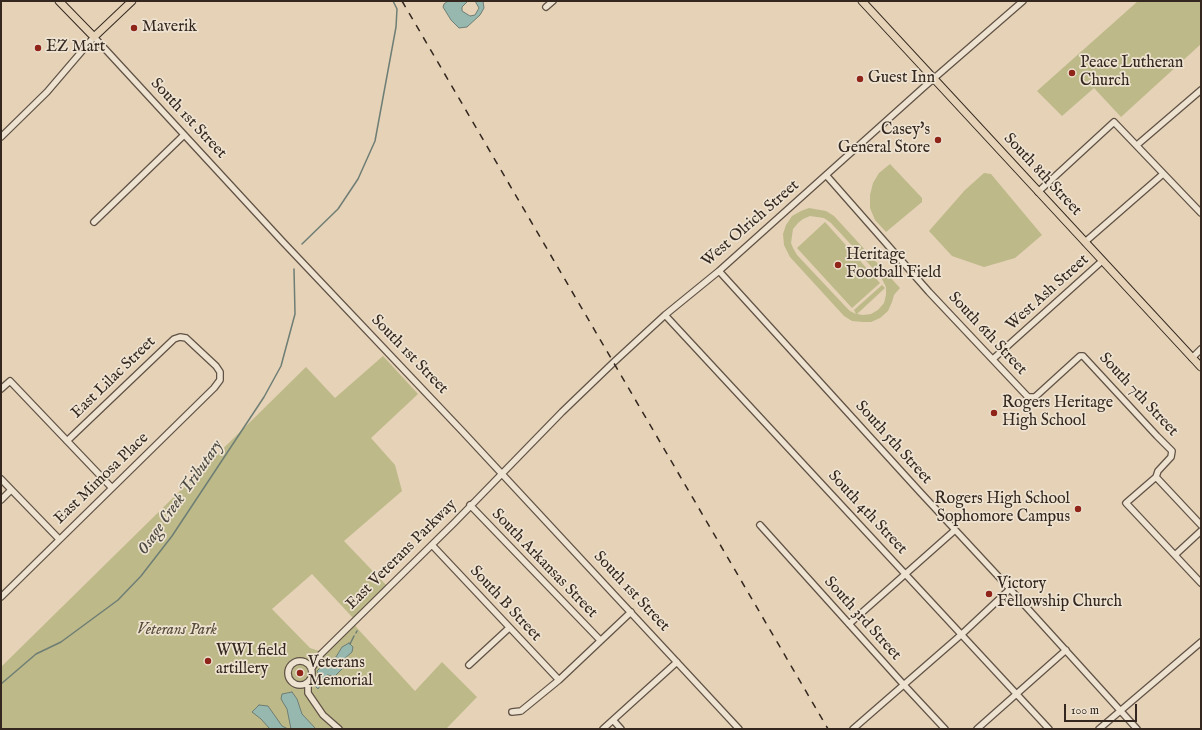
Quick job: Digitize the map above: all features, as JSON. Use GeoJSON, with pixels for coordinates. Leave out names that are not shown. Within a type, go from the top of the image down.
{"type":"FeatureCollection","features":[{"type":"Feature","properties":{"kind":"main road","name":"South 1st Street"},"geometry":{"type":"LineString","coordinates":[[59,1],[94,37]]}},
{"type":"Feature","properties":{"kind":"main road"},"geometry":{"type":"LineString","coordinates":[[94,37],[132,1]]}},
{"type":"Feature","properties":{"kind":"main road","name":"South 8th Street"},"geometry":{"type":"LineString","coordinates":[[862,1],[1201,367]]}},
{"type":"Feature","properties":{"kind":"street"},"geometry":{"type":"LineString","coordinates":[[546,7],[553,1]]}},
{"type":"Feature","properties":{"kind":"street","name":"West Olrich Street"},"geometry":{"type":"LineString","coordinates":[[502,474],[562,412],[665,315],[719,271],[1023,1]]}},
{"type":"Feature","properties":{"kind":"street","name":"South 1st Street"},"geometry":{"type":"LineString","coordinates":[[94,37],[739,729]]}},
{"type":"Feature","properties":{"kind":"street"},"geometry":{"type":"LineString","coordinates":[[1,137],[47,92],[94,37]]}},
{"type":"Feature","properties":{"kind":"street"},"geometry":{"type":"LineString","coordinates":[[1138,145],[1201,90]]}},
{"type":"Feature","properties":{"kind":"street"},"geometry":{"type":"LineString","coordinates":[[1038,192],[1114,122],[1138,145],[1163,174],[1201,213]]}},
{"type":"Feature","properties":{"kind":"street"},"geometry":{"type":"LineString","coordinates":[[94,222],[184,135]]}},
{"type":"Feature","properties":{"kind":"street","name":"West Ash Street"},"geometry":{"type":"LineString","coordinates":[[1085,242],[1163,174]]}},
{"type":"Feature","properties":{"kind":"street","name":"South 6th Street"},"geometry":{"type":"LineString","coordinates":[[826,175],[925,287],[1028,397],[1036,397],[1080,356]]}},
{"type":"Feature","properties":{"kind":"street","name":"West Ash Street"},"geometry":{"type":"LineString","coordinates":[[993,360],[1102,261]]}},
{"type":"Feature","properties":{"kind":"street","name":"South 5th Street"},"geometry":{"type":"LineString","coordinates":[[719,271],[1121,710]]}},
{"type":"Feature","properties":{"kind":"street","name":"South 4th Street"},"geometry":{"type":"LineString","coordinates":[[665,315],[1049,729]]}},
{"type":"Feature","properties":{"kind":"street","name":"East Mimosa Place"},"geometry":{"type":"LineString","coordinates":[[1,597],[214,388],[220,380],[220,372],[216,366],[186,338],[180,337]]}},
{"type":"Feature","properties":{"kind":"street","name":"East Lilac Street"},"geometry":{"type":"LineString","coordinates":[[67,441],[164,348],[174,339],[180,337]]}},
{"type":"Feature","properties":{"kind":"street"},"geometry":{"type":"LineString","coordinates":[[1192,358],[1201,349]]}},
{"type":"Feature","properties":{"kind":"street","name":"South 7th Street"},"geometry":{"type":"LineString","coordinates":[[1080,356],[1083,356],[1172,451],[1171,457],[1158,471],[1156,476]]}},
{"type":"Feature","properties":{"kind":"street"},"geometry":{"type":"LineString","coordinates":[[1,388],[10,381],[112,488]]}},
{"type":"Feature","properties":{"kind":"street","name":"East Veterans Parkway"},"geometry":{"type":"LineString","coordinates":[[307,692],[312,676],[312,668],[321,654],[502,474]]}},
{"type":"Feature","properties":{"kind":"street"},"geometry":{"type":"LineString","coordinates":[[1201,525],[1156,476],[1126,503],[1201,583]]}},
{"type":"Feature","properties":{"kind":"street"},"geometry":{"type":"LineString","coordinates":[[1,479],[59,539]]}},
{"type":"Feature","properties":{"kind":"street"},"geometry":{"type":"LineString","coordinates":[[1,500],[11,490]]}},
{"type":"Feature","properties":{"kind":"street","name":"South Arkansas Street"},"geometry":{"type":"LineString","coordinates":[[470,505],[600,640]]}},
{"type":"Feature","properties":{"kind":"street","name":"South 3rd Street"},"geometry":{"type":"LineString","coordinates":[[760,525],[904,685],[946,729]]}},
{"type":"Feature","properties":{"kind":"street"},"geometry":{"type":"LineString","coordinates":[[849,624],[955,530]]}},
{"type":"Feature","properties":{"kind":"street"},"geometry":{"type":"LineString","coordinates":[[1175,555],[1201,531]]}},
{"type":"Feature","properties":{"kind":"street","name":"South B Street"},"geometry":{"type":"LineString","coordinates":[[432,545],[559,680]]}},
{"type":"Feature","properties":{"kind":"street"},"geometry":{"type":"LineString","coordinates":[[853,729],[962,634],[1010,589]]}},
{"type":"Feature","properties":{"kind":"street"},"geometry":{"type":"LineString","coordinates":[[512,712],[521,711],[559,680],[631,612]]}},
{"type":"Feature","properties":{"kind":"street"},"geometry":{"type":"LineString","coordinates":[[469,665],[509,628]]}},
{"type":"Feature","properties":{"kind":"street"},"geometry":{"type":"LineString","coordinates":[[1099,729],[1201,642]]}},
{"type":"Feature","properties":{"kind":"street"},"geometry":{"type":"LineString","coordinates":[[977,729],[1066,650]]}},
{"type":"Feature","properties":{"kind":"street","name":"East Veterans Parkway"},"geometry":{"type":"LineString","coordinates":[[299,685],[293,683],[288,677],[288,670],[290,666],[295,661],[304,661],[321,654]]}},
{"type":"Feature","properties":{"kind":"street"},"geometry":{"type":"LineString","coordinates":[[304,661],[312,668]]}},
{"type":"Feature","properties":{"kind":"street"},"geometry":{"type":"LineString","coordinates":[[603,729],[677,662]]}},
{"type":"Feature","properties":{"kind":"street"},"geometry":{"type":"LineString","coordinates":[[299,685],[304,685],[310,680]]}},
{"type":"Feature","properties":{"kind":"street"},"geometry":{"type":"LineString","coordinates":[[299,685],[307,692],[323,715],[339,729]]}},
{"type":"Feature","properties":{"kind":"street"},"geometry":{"type":"LineString","coordinates":[[1121,710],[1137,729]]}},
{"type":"Feature","properties":{"kind":"street"},"geometry":{"type":"LineString","coordinates":[[613,720],[621,729]]}},
{"type":"Feature","properties":{"kind":"green space"},"geometry":{"type":"Polygon","coordinates":[[[1138,1],[1201,1],[1201,44],[1121,117],[1094,88],[1062,116],[1037,91],[1138,1]]]}},
{"type":"Feature","properties":{"kind":"green space"},"geometry":{"type":"Polygon","coordinates":[[[890,164],[922,198],[922,202],[886,232],[875,220],[870,208],[870,195],[873,183],[879,173],[890,164]]]}},
{"type":"Feature","properties":{"kind":"green space"},"geometry":{"type":"Polygon","coordinates":[[[984,173],[991,174],[1042,235],[1015,258],[984,267],[952,256],[929,231],[965,190],[984,173]]]}},
{"type":"Feature","properties":{"kind":"green space"},"geometry":{"type":"Polygon","coordinates":[[[809,208],[826,211],[834,216],[900,288],[894,295],[888,311],[880,318],[871,322],[863,322],[852,321],[844,316],[790,257],[784,245],[783,234],[786,225],[792,216],[809,208]],[[810,216],[798,223],[793,229],[791,243],[793,248],[797,255],[845,306],[856,314],[854,310],[882,285],[885,288],[857,314],[871,314],[878,310],[884,303],[886,287],[881,277],[831,223],[824,218],[810,216]]]}},
{"type":"Feature","properties":{"kind":"green space","name":"Heritage Football Field"},"geometry":{"type":"Polygon","coordinates":[[[825,222],[880,283],[852,308],[797,248],[825,222]]]}},
{"type":"Feature","properties":{"kind":"green space","name":"Veterans Park"},"geometry":{"type":"Polygon","coordinates":[[[383,356],[418,394],[371,438],[395,465],[402,491],[344,541],[388,587],[355,620],[312,574],[272,609],[310,648],[319,651],[351,620],[415,691],[442,662],[477,697],[446,729],[1,729],[1,667],[306,367],[335,398],[383,356]]]}},
{"type":"Feature","properties":{"kind":"water"},"geometry":{"type":"Polygon","coordinates":[[[448,1],[468,1],[462,7],[462,11],[470,16],[475,15],[479,8],[475,1],[483,1],[484,8],[480,15],[467,27],[459,28],[451,20],[443,7],[448,1]]]}},
{"type":"Feature","properties":{"kind":"water"},"geometry":{"type":"Polygon","coordinates":[[[349,643],[353,647],[352,652],[343,660],[343,668],[335,676],[327,675],[318,689],[315,686],[315,681],[319,676],[317,671],[328,660],[336,657],[342,647],[349,643]]]}},
{"type":"Feature","properties":{"kind":"water"},"geometry":{"type":"Polygon","coordinates":[[[292,692],[297,699],[302,714],[316,729],[291,729],[287,709],[281,699],[282,694],[292,692]]]}},
{"type":"Feature","properties":{"kind":"water"},"geometry":{"type":"Polygon","coordinates":[[[259,705],[268,706],[282,726],[288,729],[270,729],[252,712],[259,705]]]}},
{"type":"Feature","properties":{"kind":"waterway","name":"Osage Creek Tributary"},"geometry":{"type":"LineString","coordinates":[[302,244],[338,209],[358,179],[375,141],[396,27],[397,9],[393,1]]}},
{"type":"Feature","properties":{"kind":"waterway","name":"Osage Creek Tributary"},"geometry":{"type":"LineString","coordinates":[[1,684],[36,654],[61,642],[118,600],[141,576],[172,536],[264,397],[281,366],[295,314],[294,269]]}},
{"type":"Feature","properties":{"kind":"waterway"},"geometry":{"type":"LineString","coordinates":[[350,644],[354,636]]}},
{"type":"Feature","properties":{"kind":"railway"},"geometry":{"type":"LineString","coordinates":[[402,1],[828,729]]}},
{"type":"Feature","properties":{"kind":"place","name":"Maverik"},"geometry":{"type":"Point","coordinates":[134,28]}},
{"type":"Feature","properties":{"kind":"place","name":"EZ Mart"},"geometry":{"type":"Point","coordinates":[38,48]}},
{"type":"Feature","properties":{"kind":"place","name":"Peace Lutheran Church"},"geometry":{"type":"Point","coordinates":[1072,73]}},
{"type":"Feature","properties":{"kind":"place","name":"Guest Inn"},"geometry":{"type":"Point","coordinates":[860,79]}},
{"type":"Feature","properties":{"kind":"place","name":"Casey's General Store"},"geometry":{"type":"Point","coordinates":[938,140]}},
{"type":"Feature","properties":{"kind":"place","name":"Heritage Football Field"},"geometry":{"type":"Point","coordinates":[838,265]}},
{"type":"Feature","properties":{"kind":"place","name":"Rogers Heritage High School"},"geometry":{"type":"Point","coordinates":[994,413]}},
{"type":"Feature","properties":{"kind":"place","name":"Rogers High School Sophomore Campus"},"geometry":{"type":"Point","coordinates":[1078,509]}},
{"type":"Feature","properties":{"kind":"place","name":"Victory Fellowship Church"},"geometry":{"type":"Point","coordinates":[989,594]}},
{"type":"Feature","properties":{"kind":"place","name":"WWI field artillery"},"geometry":{"type":"Point","coordinates":[208,661]}},
{"type":"Feature","properties":{"kind":"place","name":"Veterans Memorial"},"geometry":{"type":"Point","coordinates":[300,673]}}]}
